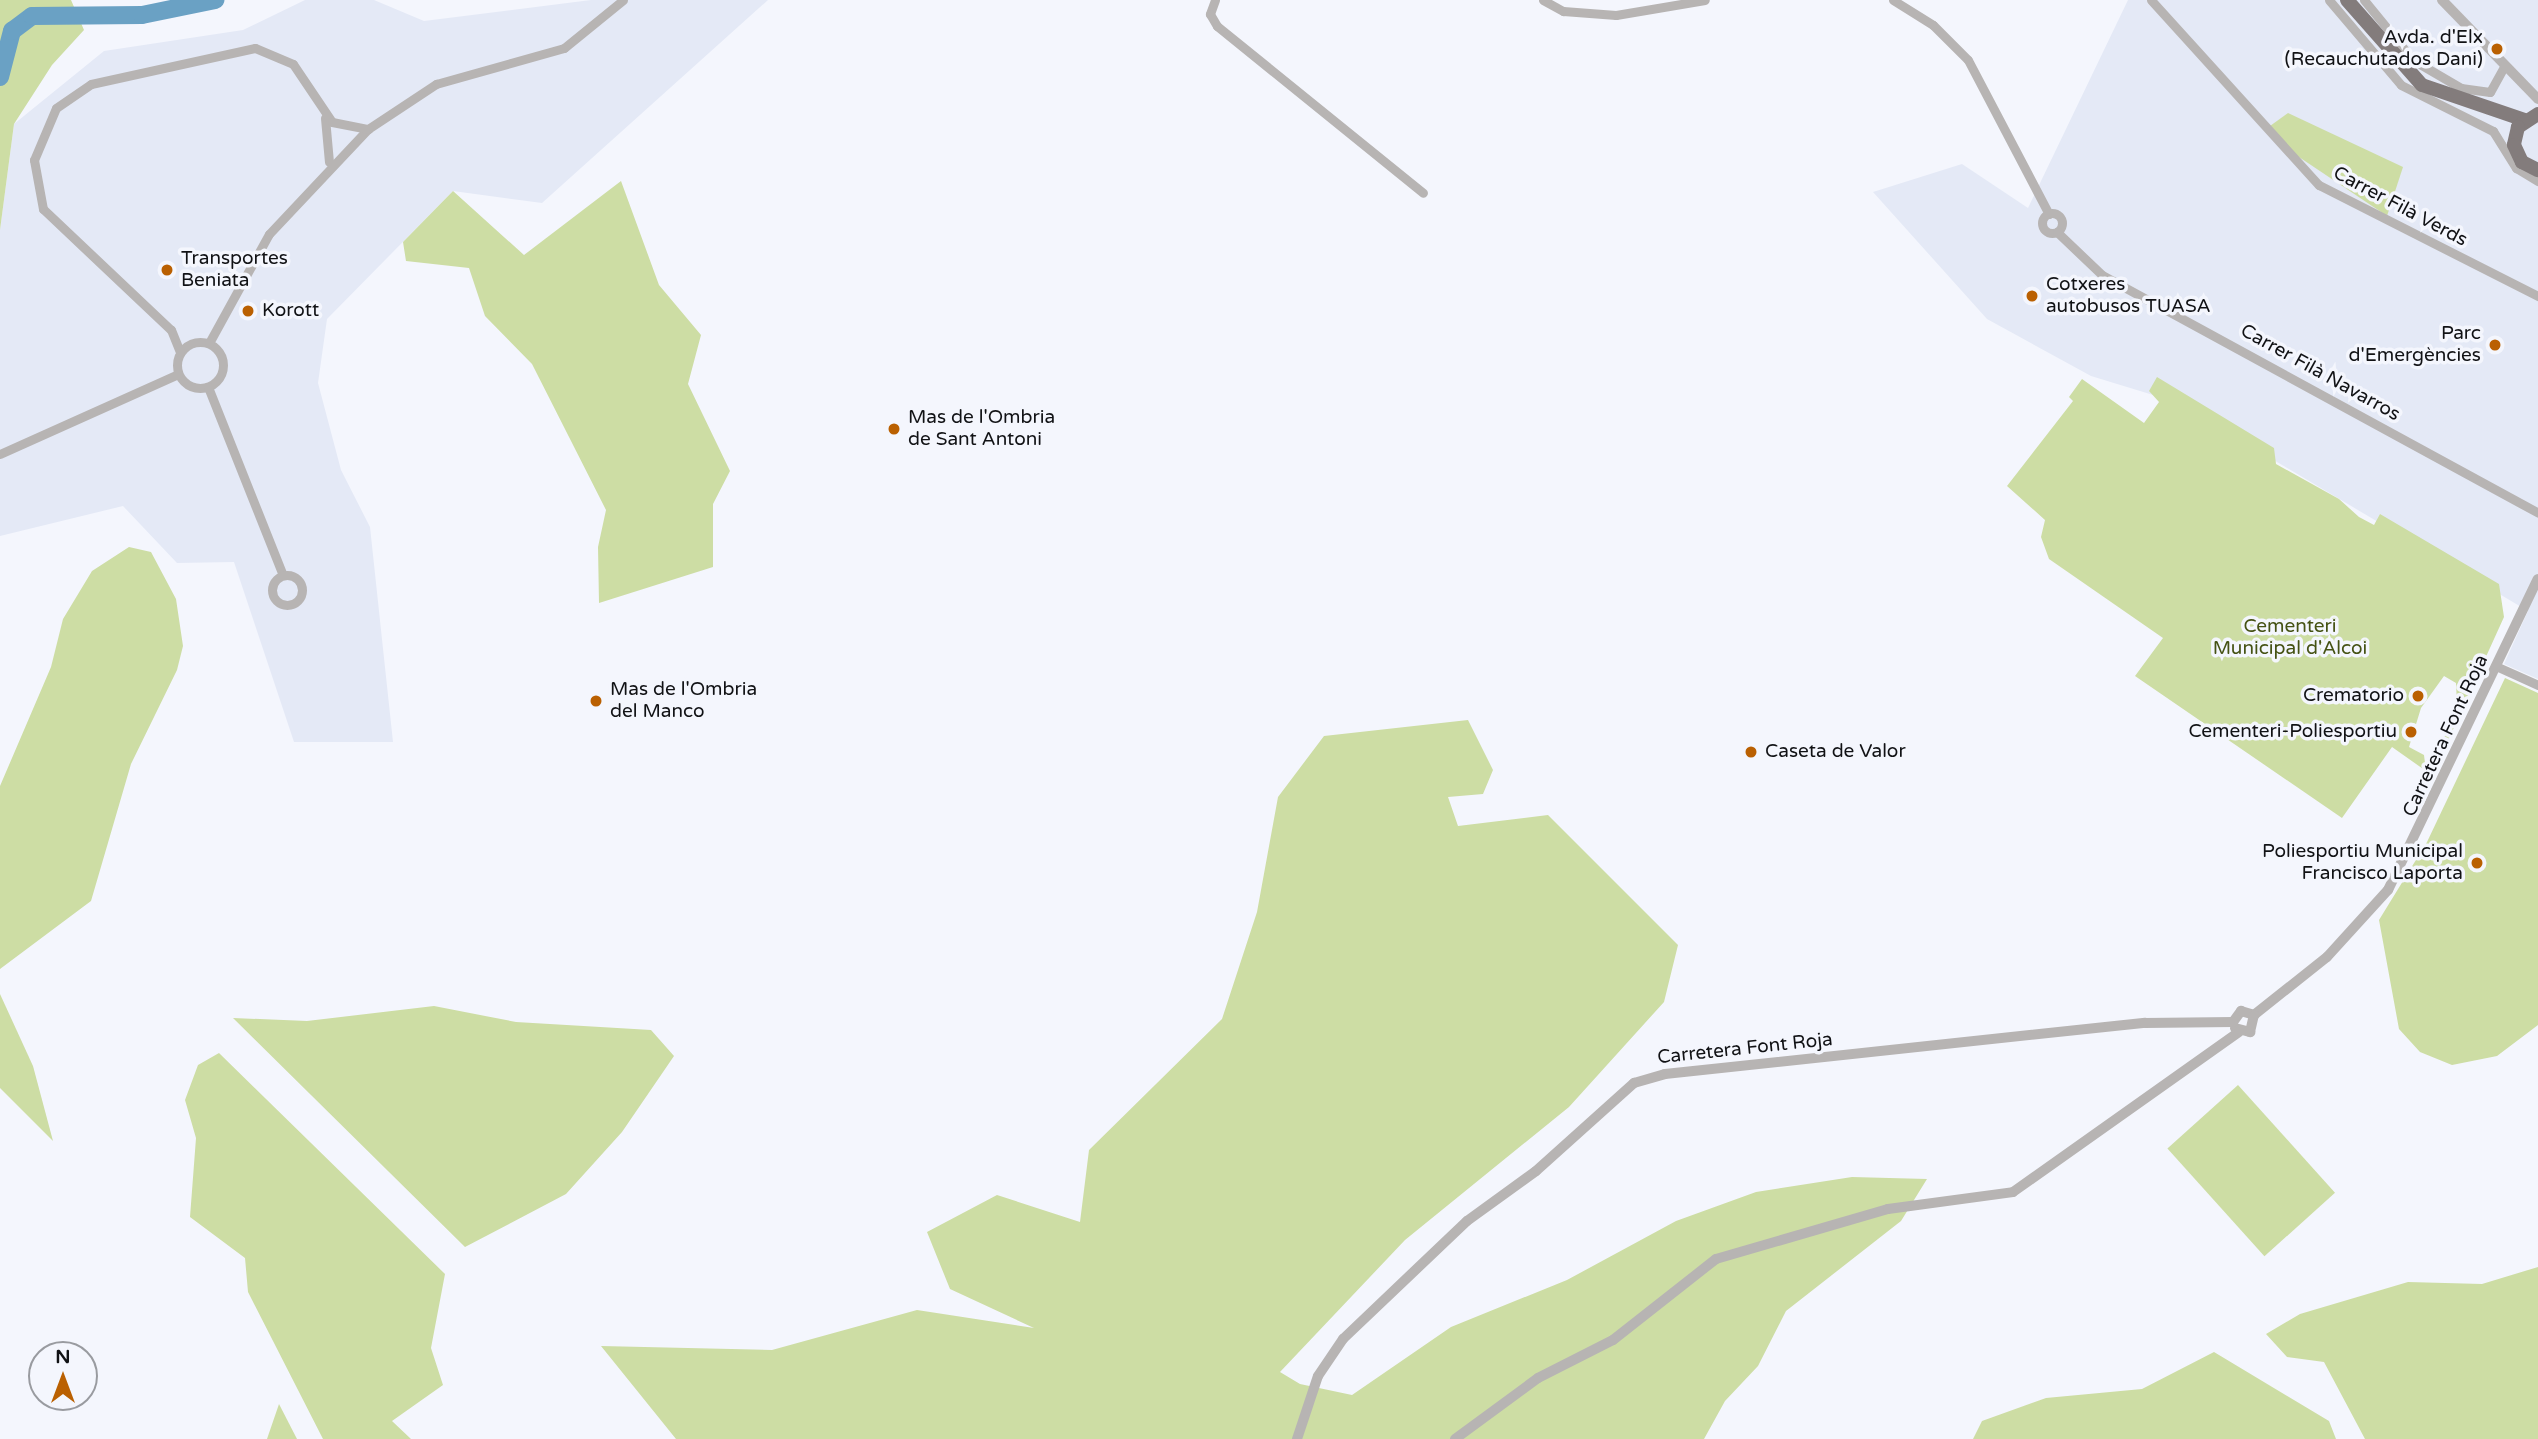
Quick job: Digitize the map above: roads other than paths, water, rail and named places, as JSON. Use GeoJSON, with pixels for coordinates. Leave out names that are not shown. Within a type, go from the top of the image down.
{"type":"FeatureCollection","features":[{"type":"Feature","properties":{"kind":"main road"},"geometry":{"type":"LineString","coordinates":[[2347,0],[2422,85],[2494,114],[2515,135],[2517,154],[2538,170]]}},
{"type":"Feature","properties":{"kind":"main road"},"geometry":{"type":"LineString","coordinates":[[2494,114],[2534,109]]}},
{"type":"Feature","properties":{"kind":"main road"},"geometry":{"type":"LineString","coordinates":[[2515,135],[2534,109]]}},
{"type":"Feature","properties":{"kind":"street"},"geometry":{"type":"LineString","coordinates":[[209,343],[269,234],[329,164],[368,129],[436,84],[564,48],[623,0]]}},
{"type":"Feature","properties":{"kind":"street"},"geometry":{"type":"LineString","coordinates":[[1215,0],[1210,14],[1217,26],[1423,192]]}},
{"type":"Feature","properties":{"kind":"street"},"geometry":{"type":"LineString","coordinates":[[1542,0],[1563,11],[1616,15],[1706,0]]}},
{"type":"Feature","properties":{"kind":"street"},"geometry":{"type":"LineString","coordinates":[[1893,0],[1933,25],[1968,60],[2049,214]]}},
{"type":"Feature","properties":{"kind":"street","name":"Carrer Filà Verds"},"geometry":{"type":"LineString","coordinates":[[2151,0],[2319,185],[2538,296]]}},
{"type":"Feature","properties":{"kind":"street"},"geometry":{"type":"LineString","coordinates":[[2329,0],[2401,85],[2493,131],[2516,168],[2538,181]]}},
{"type":"Feature","properties":{"kind":"street"},"geometry":{"type":"LineString","coordinates":[[2364,0],[2417,64],[2479,93],[2496,89],[2505,65]]}},
{"type":"Feature","properties":{"kind":"street"},"geometry":{"type":"LineString","coordinates":[[2442,0],[2505,65],[2534,109]]}},
{"type":"Feature","properties":{"kind":"street"},"geometry":{"type":"LineString","coordinates":[[178,374],[180,352],[171,330],[47,216],[33,171],[48,120],[91,84],[246,48],[272,51],[293,64],[324,116],[329,164]]}},
{"type":"Feature","properties":{"kind":"street"},"geometry":{"type":"LineString","coordinates":[[2401,85],[2422,85],[2417,64]]}},
{"type":"Feature","properties":{"kind":"street"},"geometry":{"type":"LineString","coordinates":[[324,116],[346,129],[368,129]]}},
{"type":"Feature","properties":{"kind":"street","name":"Carrer Filà Navarros"},"geometry":{"type":"LineString","coordinates":[[2057,232],[2062,219],[2049,214],[2043,227],[2057,232],[2102,275],[2538,513]]}},
{"type":"Feature","properties":{"kind":"street"},"geometry":{"type":"LineString","coordinates":[[180,352],[193,342],[209,343]]}},
{"type":"Feature","properties":{"kind":"street"},"geometry":{"type":"LineString","coordinates":[[208,387],[224,365],[209,343]]}},
{"type":"Feature","properties":{"kind":"street"},"geometry":{"type":"LineString","coordinates":[[178,374],[194,387],[208,387]]}},
{"type":"Feature","properties":{"kind":"street"},"geometry":{"type":"LineString","coordinates":[[0,454],[178,374]]}},
{"type":"Feature","properties":{"kind":"street"},"geometry":{"type":"LineString","coordinates":[[208,387],[284,575]]}},
{"type":"Feature","properties":{"kind":"street","name":"Carretera Font Roja"},"geometry":{"type":"LineString","coordinates":[[2253,1015],[2327,957],[2388,890],[2498,667],[2538,579]]}},
{"type":"Feature","properties":{"kind":"street"},"geometry":{"type":"LineString","coordinates":[[2498,667],[2538,685]]}},
{"type":"Feature","properties":{"kind":"street","name":"Carretera Font Roja"},"geometry":{"type":"LineString","coordinates":[[2236,1027],[2241,1011],[2253,1015]]}},
{"type":"Feature","properties":{"kind":"street","name":"Carretera Font Roja"},"geometry":{"type":"LineString","coordinates":[[1297,1439],[1318,1377],[1343,1339],[1467,1221],[1536,1171],[1633,1083],[1665,1074],[2145,1023],[2253,1029],[2253,1015]]}},
{"type":"Feature","properties":{"kind":"street"},"geometry":{"type":"LineString","coordinates":[[1455,1439],[1538,1378],[1613,1340],[1716,1259],[1888,1209],[2013,1192],[2236,1027]]}},
{"type":"Feature","properties":{"kind":"waterway"},"geometry":{"type":"LineString","coordinates":[[0,77],[12,31],[32,16],[142,15],[215,0]]}},
{"type":"Feature","properties":{"kind":"place","name":"Avda. d'Elx (Recauchutados Dani)"},"geometry":{"type":"Point","coordinates":[2497,49]}},
{"type":"Feature","properties":{"kind":"place","name":"Transportes Beniata"},"geometry":{"type":"Point","coordinates":[167,270]}},
{"type":"Feature","properties":{"kind":"place","name":"Cotxeres autobusos TUASA"},"geometry":{"type":"Point","coordinates":[2032,296]}},
{"type":"Feature","properties":{"kind":"place","name":"Korott"},"geometry":{"type":"Point","coordinates":[248,311]}},
{"type":"Feature","properties":{"kind":"place","name":"Parc d'Emergències"},"geometry":{"type":"Point","coordinates":[2495,345]}},
{"type":"Feature","properties":{"kind":"place","name":"Mas de l'Ombria de Sant Antoni"},"geometry":{"type":"Point","coordinates":[894,429]}},
{"type":"Feature","properties":{"kind":"place","name":"Crematorio"},"geometry":{"type":"Point","coordinates":[2418,696]}},
{"type":"Feature","properties":{"kind":"place","name":"Mas de l'Ombria del Manco"},"geometry":{"type":"Point","coordinates":[596,701]}},
{"type":"Feature","properties":{"kind":"place","name":"Cementeri-Poliesportiu"},"geometry":{"type":"Point","coordinates":[2411,732]}},
{"type":"Feature","properties":{"kind":"place","name":"Caseta de Valor"},"geometry":{"type":"Point","coordinates":[1751,752]}},
{"type":"Feature","properties":{"kind":"place","name":"Poliesportiu Municipal Francisco Laporta"},"geometry":{"type":"Point","coordinates":[2477,863]}},
{"type":"Feature","properties":{"kind":"park label","name":"Cementeri Municipal d'Alcoi"},"geometry":{"type":"Point","coordinates":[2290,638]}}]}
